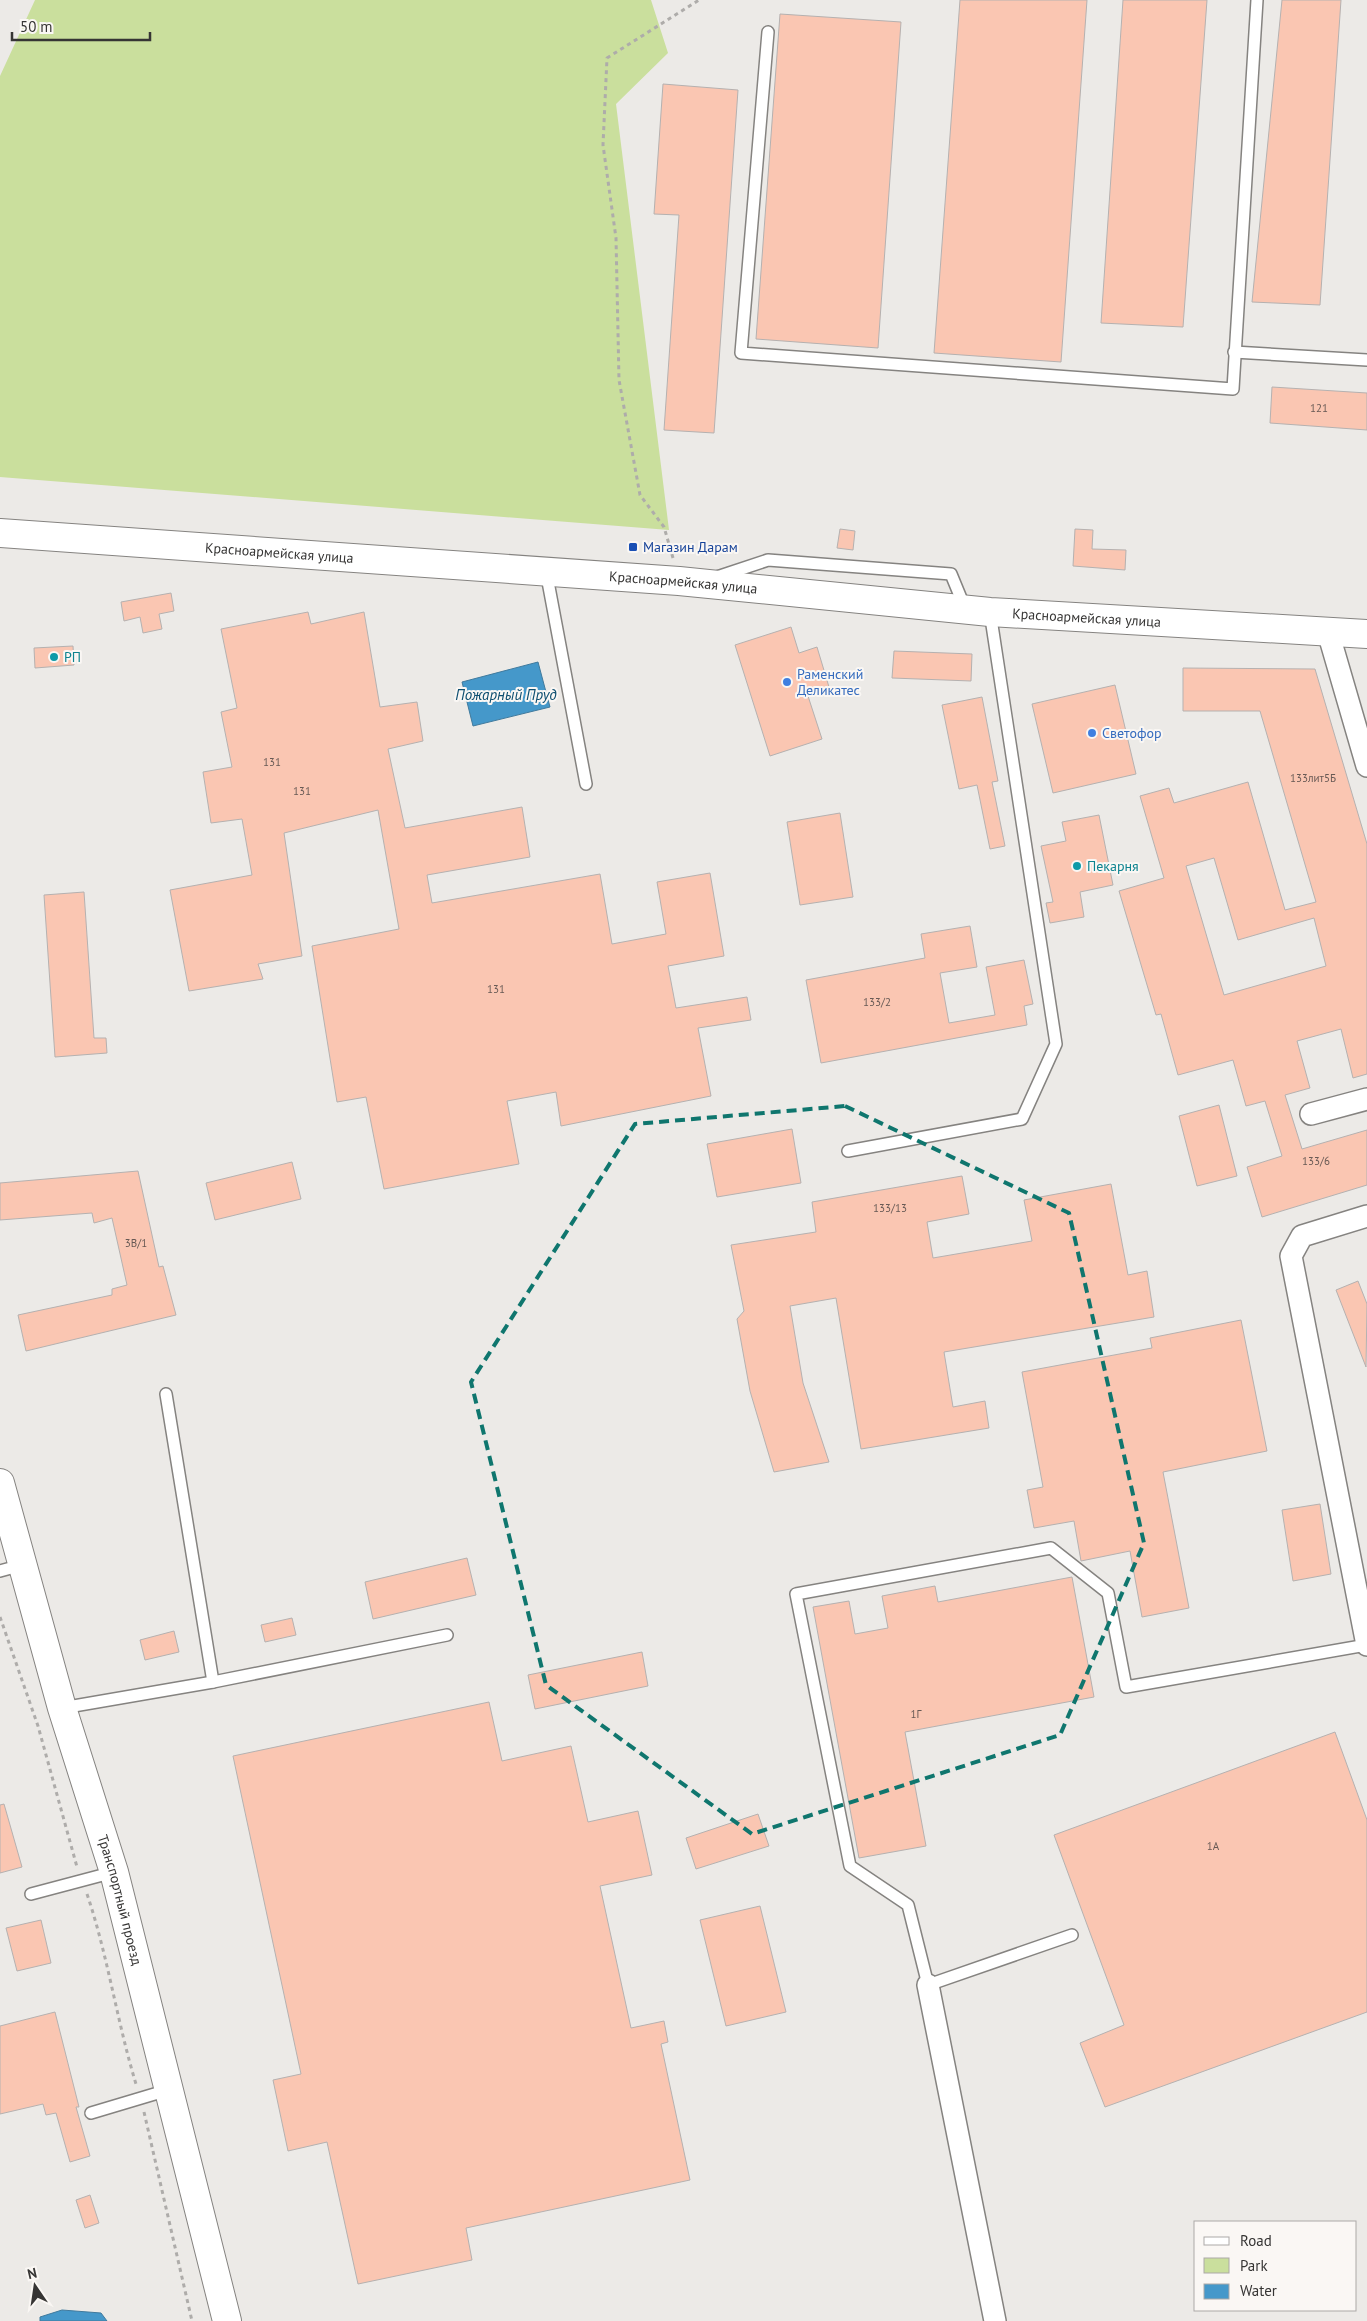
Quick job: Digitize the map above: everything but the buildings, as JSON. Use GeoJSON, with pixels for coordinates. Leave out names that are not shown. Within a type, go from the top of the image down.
{"type":"FeatureCollection","features":[{"type":"Feature","properties":{"kind":"street","name":"Красноармейская улица"},"geometry":{"type":"LineString","coordinates":[[0,532],[689,582],[978,611],[1367,634]]}},
{"type":"Feature","properties":{"kind":"street"},"geometry":{"type":"LineString","coordinates":[[1328,632],[1367,766]]}},
{"type":"Feature","properties":{"kind":"street"},"geometry":{"type":"LineString","coordinates":[[1311,1114],[1367,1099]]}},
{"type":"Feature","properties":{"kind":"street"},"geometry":{"type":"LineString","coordinates":[[1367,1216],[1302,1236],[1291,1256],[1367,1645]]}},
{"type":"Feature","properties":{"kind":"street","name":"Транспортный проезд"},"geometry":{"type":"LineString","coordinates":[[0,1483],[11,1568],[62,1708],[114,1872],[227,2321]]}},
{"type":"Feature","properties":{"kind":"street"},"geometry":{"type":"LineString","coordinates":[[928,1985],[995,2321]]}},
{"type":"Feature","properties":{"kind":"lane"},"geometry":{"type":"LineString","coordinates":[[768,32],[741,354],[1233,389],[1256,0]]}},
{"type":"Feature","properties":{"kind":"lane"},"geometry":{"type":"LineString","coordinates":[[1234,352],[1367,360]]}},
{"type":"Feature","properties":{"kind":"lane"},"geometry":{"type":"LineString","coordinates":[[546,571],[586,784]]}},
{"type":"Feature","properties":{"kind":"lane"},"geometry":{"type":"LineString","coordinates":[[848,1151],[1022,1119],[1056,1044],[978,611]]}},
{"type":"Feature","properties":{"kind":"lane"},"geometry":{"type":"LineString","coordinates":[[166,1394],[213,1682]]}},
{"type":"Feature","properties":{"kind":"lane"},"geometry":{"type":"LineString","coordinates":[[1072,1935],[928,1985],[908,1905],[850,1866],[796,1594],[1051,1548],[1108,1594],[1126,1687],[1367,1645]]}},
{"type":"Feature","properties":{"kind":"lane"},"geometry":{"type":"LineString","coordinates":[[62,1708],[213,1682],[447,1635]]}},
{"type":"Feature","properties":{"kind":"lane"},"geometry":{"type":"LineString","coordinates":[[31,1894],[114,1872]]}},
{"type":"Feature","properties":{"kind":"lane"},"geometry":{"type":"LineString","coordinates":[[91,2112],[168,2090]]}},
{"type":"Feature","properties":{"kind":"path"},"geometry":{"type":"LineString","coordinates":[[689,582],[664,527],[640,494],[619,380],[616,238],[603,145],[607,58],[699,0]]}},
{"type":"Feature","properties":{"kind":"path"},"geometry":{"type":"LineString","coordinates":[[0,1617],[38,1726],[71,1850],[95,1919],[123,2041],[140,2098],[192,2321]]}},
{"type":"Feature","properties":{"kind":"highlighted area"},"geometry":{"type":"Polygon","coordinates":[[[845,1106],[1069,1213],[1144,1543],[1060,1735],[752,1834],[546,1685],[471,1382],[635,1124],[845,1106]]]}},
{"type":"Feature","properties":{"kind":"green space"},"geometry":{"type":"Polygon","coordinates":[[[35,0],[651,0],[668,53],[616,104],[669,530],[0,477],[0,76],[35,0]]]}},
{"type":"Feature","properties":{"kind":"water","name":"Пожарный Пруд"},"geometry":{"type":"Polygon","coordinates":[[[538,662],[550,707],[473,726],[462,682],[538,662]]]}},
{"type":"Feature","properties":{"kind":"water"},"geometry":{"type":"Polygon","coordinates":[[[62,2310],[101,2313],[107,2321],[40,2321],[40,2317],[62,2310]]]}},
{"type":"Feature","properties":{"kind":"place","name":"Магазин Дарам"},"geometry":{"type":"Point","coordinates":[633,547]}},
{"type":"Feature","properties":{"kind":"place","name":"РП"},"geometry":{"type":"Point","coordinates":[54,657]}},
{"type":"Feature","properties":{"kind":"place","name":"Раменский Деликатес"},"geometry":{"type":"Point","coordinates":[787,682]}},
{"type":"Feature","properties":{"kind":"place","name":"Светофор"},"geometry":{"type":"Point","coordinates":[1092,733]}},
{"type":"Feature","properties":{"kind":"place","name":"Пекарня"},"geometry":{"type":"Point","coordinates":[1077,866]}}]}
